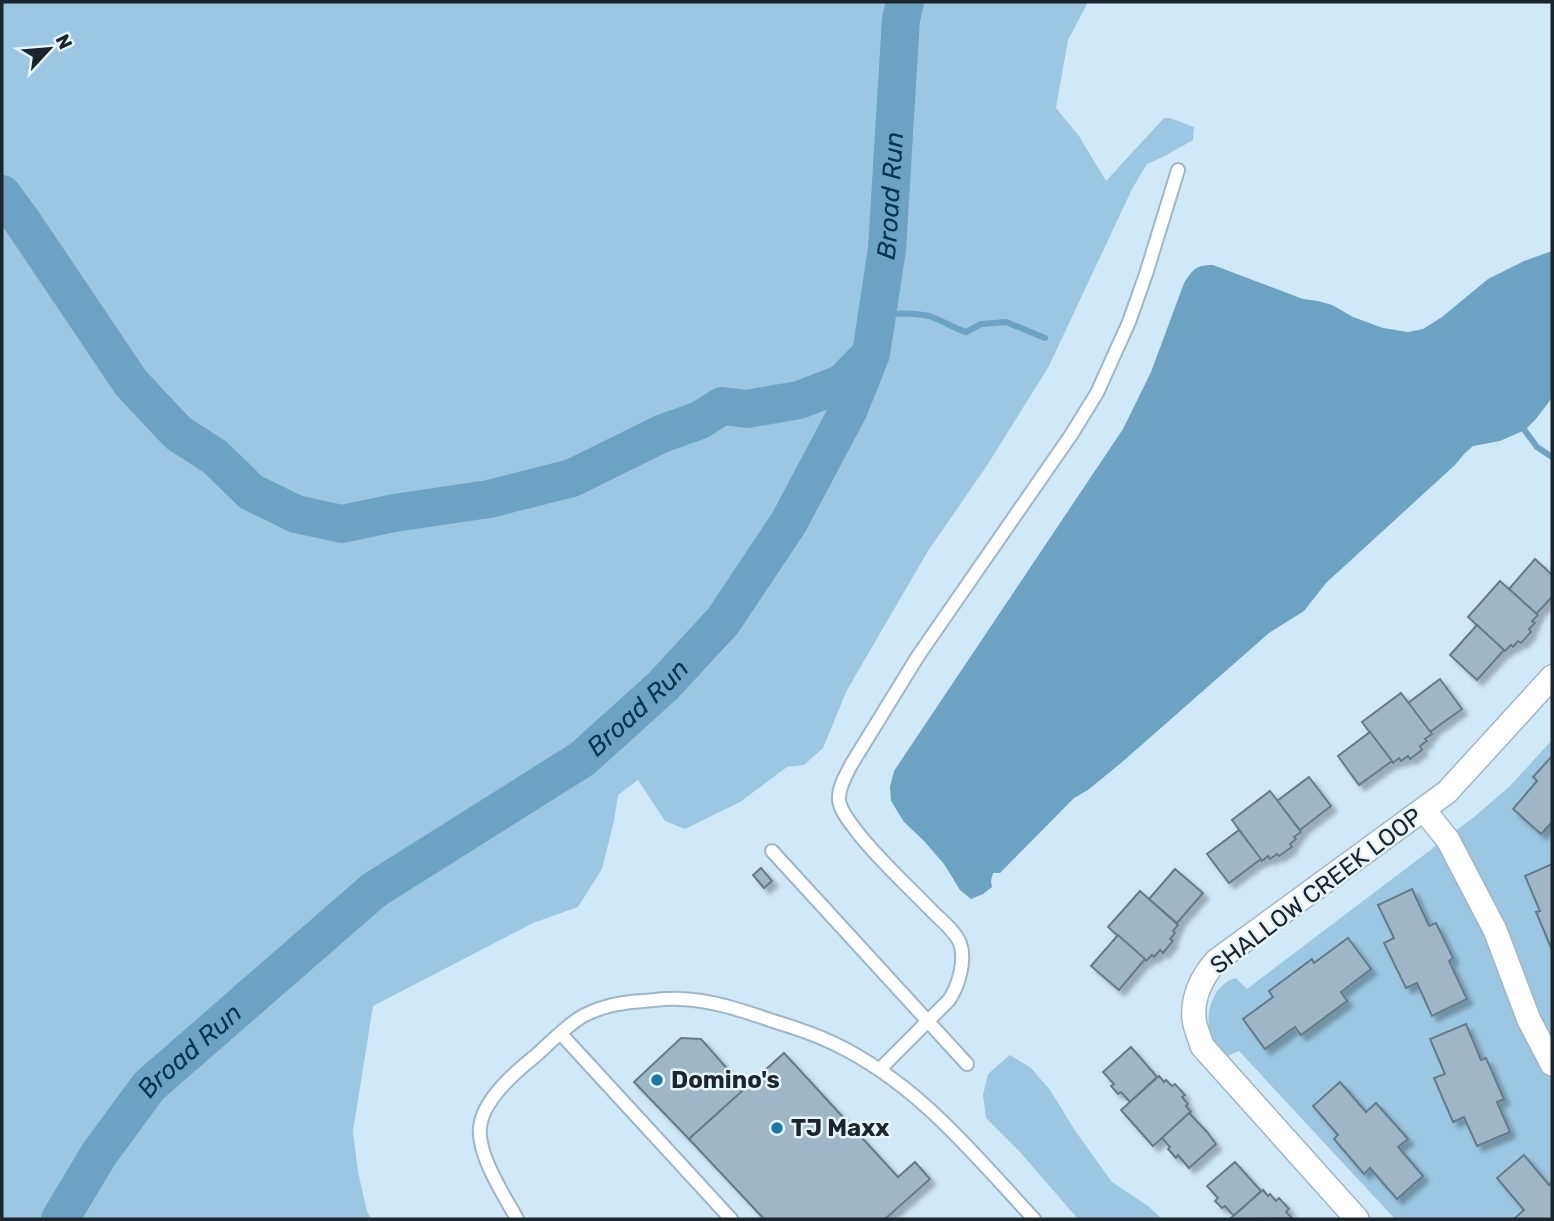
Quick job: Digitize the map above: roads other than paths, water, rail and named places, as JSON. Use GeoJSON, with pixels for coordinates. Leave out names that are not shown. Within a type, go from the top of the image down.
{"type":"FeatureCollection","features":[{"type":"Feature","properties":{"kind":"street","name":"SHALLOW CREEK LOOP"},"geometry":{"type":"LineString","coordinates":[[1357,1219],[1202,1046],[1194,1019],[1196,996],[1203,975],[1216,961],[1447,792],[1552,677]]}},
{"type":"Feature","properties":{"kind":"street"},"geometry":{"type":"LineString","coordinates":[[1424,810],[1447,840],[1495,930],[1529,1020],[1552,1064]]}},
{"type":"Feature","properties":{"kind":"lane"},"geometry":{"type":"LineString","coordinates":[[880,1069],[944,1006],[960,975],[962,955],[960,942],[944,922],[848,820],[839,800],[842,783],[918,656],[1071,435],[1097,393],[1129,322],[1178,170]]}},
{"type":"Feature","properties":{"kind":"lane"},"geometry":{"type":"LineString","coordinates":[[772,851],[967,1064]]}},
{"type":"Feature","properties":{"kind":"lane"},"geometry":{"type":"LineString","coordinates":[[517,1219],[493,1176],[483,1150],[480,1128],[492,1100],[521,1068],[584,1015],[606,1006],[681,999],[715,1004],[785,1024],[831,1042],[880,1069],[920,1099],[959,1137],[1034,1219]]}},
{"type":"Feature","properties":{"kind":"lane"},"geometry":{"type":"LineString","coordinates":[[561,1034],[731,1219]]}},
{"type":"Feature","properties":{"kind":"waterway","name":"Broad Run"},"geometry":{"type":"LineString","coordinates":[[60,1219],[99,1154],[149,1086],[374,890],[582,759],[663,686],[723,621],[789,522],[849,409],[871,354],[887,249],[901,19],[905,2]]}},
{"type":"Feature","properties":{"kind":"waterway"},"geometry":{"type":"LineString","coordinates":[[2,194],[131,383],[178,433],[215,457],[251,492],[296,514],[342,524],[394,513],[489,499],[572,478],[661,434],[700,420],[722,406],[747,409],[799,400],[843,383],[867,358]]}},
{"type":"Feature","properties":{"kind":"waterway"},"geometry":{"type":"LineString","coordinates":[[878,315],[923,315],[966,332],[981,324],[1006,322],[1045,338]]}},
{"type":"Feature","properties":{"kind":"waterway"},"geometry":{"type":"LineString","coordinates":[[1520,424],[1537,447],[1552,457]]}},
{"type":"Feature","properties":{"kind":"place","name":"Domino's"},"geometry":{"type":"Point","coordinates":[657,1080]}},
{"type":"Feature","properties":{"kind":"place","name":"TJ Maxx"},"geometry":{"type":"Point","coordinates":[777,1128]}}]}
